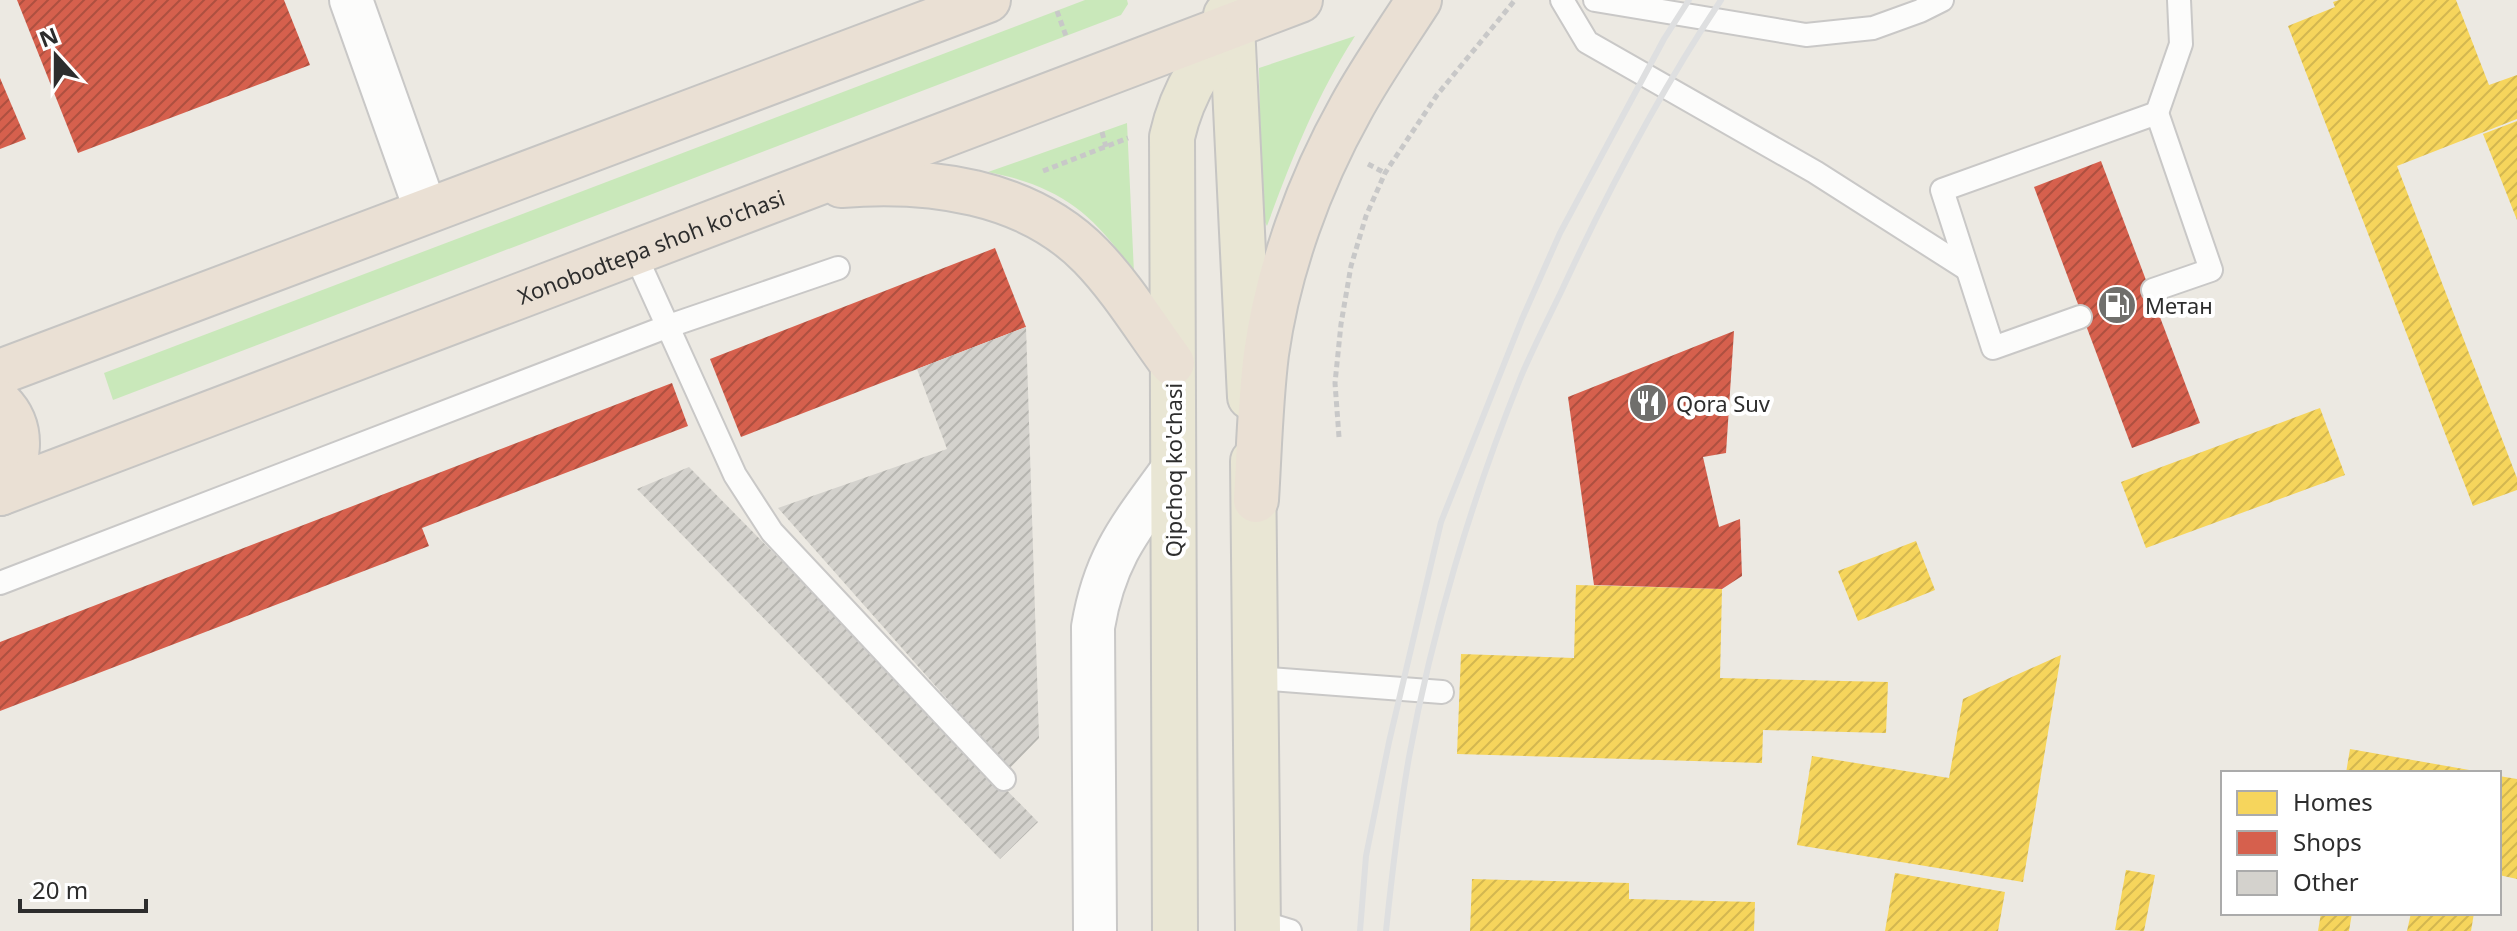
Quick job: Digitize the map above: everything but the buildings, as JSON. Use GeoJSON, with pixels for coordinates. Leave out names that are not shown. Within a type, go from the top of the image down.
{"type":"FeatureCollection","features":[{"type":"Feature","properties":{"kind":"highway"},"geometry":{"type":"LineString","coordinates":[[0,372],[988,0]]}},
{"type":"Feature","properties":{"kind":"highway","name":"Xonobodtepa shoh ko'chasi"},"geometry":{"type":"LineString","coordinates":[[0,493],[803,188],[1233,8],[1300,0]]}},
{"type":"Feature","properties":{"kind":"highway"},"geometry":{"type":"LineString","coordinates":[[1256,500],[1266,355],[1298,225],[1350,108],[1419,0]]}},
{"type":"Feature","properties":{"kind":"highway"},"geometry":{"type":"LineString","coordinates":[[803,188],[869,183],[913,184],[975,193],[1010,204],[1058,229],[1090,255],[1172,363]]}},
{"type":"Feature","properties":{"kind":"highway"},"geometry":{"type":"LineString","coordinates":[[0,403],[15,424],[18,443],[9,479],[0,493]]}},
{"type":"Feature","properties":{"kind":"main road","name":"Qipchoq ko'chasi"},"geometry":{"type":"LineString","coordinates":[[1175,931],[1172,137],[1183,98],[1233,8]]}},
{"type":"Feature","properties":{"kind":"main road"},"geometry":{"type":"LineString","coordinates":[[1233,8],[1240,239],[1256,500],[1256,678],[1269,928]]}},
{"type":"Feature","properties":{"kind":"street"},"geometry":{"type":"LineString","coordinates":[[351,0],[426,211]]}},
{"type":"Feature","properties":{"kind":"street"},"geometry":{"type":"LineString","coordinates":[[1095,931],[1095,616],[1102,584],[1120,543],[1172,470]]}},
{"type":"Feature","properties":{"kind":"lane"},"geometry":{"type":"LineString","coordinates":[[1562,0],[1587,42],[1815,172],[1967,269]]}},
{"type":"Feature","properties":{"kind":"lane"},"geometry":{"type":"LineString","coordinates":[[1595,0],[1806,35],[1873,28],[1942,0]]}},
{"type":"Feature","properties":{"kind":"lane"},"geometry":{"type":"LineString","coordinates":[[2153,290],[2211,270],[2157,113],[2181,44],[2179,0]]}},
{"type":"Feature","properties":{"kind":"lane"},"geometry":{"type":"LineString","coordinates":[[2080,317],[1993,348],[1942,190],[2157,113]]}},
{"type":"Feature","properties":{"kind":"lane"},"geometry":{"type":"LineString","coordinates":[[634,252],[735,475],[772,532],[1004,779]]}},
{"type":"Feature","properties":{"kind":"lane"},"geometry":{"type":"LineString","coordinates":[[0,583],[666,327],[838,268]]}},
{"type":"Feature","properties":{"kind":"lane"},"geometry":{"type":"LineString","coordinates":[[1256,678],[1442,692]]}},
{"type":"Feature","properties":{"kind":"path"},"geometry":{"type":"LineString","coordinates":[[1339,437],[1335,383],[1341,324],[1351,266],[1366,216],[1385,173],[1437,95],[1515,0]]}},
{"type":"Feature","properties":{"kind":"path"},"geometry":{"type":"LineString","coordinates":[[1057,11],[1066,36]]}},
{"type":"Feature","properties":{"kind":"path"},"geometry":{"type":"LineString","coordinates":[[1102,132],[1106,147]]}},
{"type":"Feature","properties":{"kind":"path"},"geometry":{"type":"LineString","coordinates":[[1035,174],[1128,138]]}},
{"type":"Feature","properties":{"kind":"green space"},"geometry":{"type":"Polygon","coordinates":[[[1085,0],[1127,0],[1128,4],[1121,15],[113,400],[104,373],[1085,0]]]}},
{"type":"Feature","properties":{"kind":"green space"},"geometry":{"type":"Polygon","coordinates":[[[1355,36],[1306,128],[1267,226],[1262,216],[1259,68],[1355,36]]]}},
{"type":"Feature","properties":{"kind":"green space"},"geometry":{"type":"Polygon","coordinates":[[[1127,123],[1134,273],[1104,234],[1073,205],[1035,185],[988,172],[1127,123]]]}},
{"type":"Feature","properties":{"kind":"railway"},"geometry":{"type":"LineString","coordinates":[[1360,931],[1366,856],[1389,742],[1441,522],[1560,233],[1664,39],[1689,0]]}},
{"type":"Feature","properties":{"kind":"railway"},"geometry":{"type":"LineString","coordinates":[[1386,931],[1402,800],[1418,709],[1455,565],[1502,424],[1597,216],[1656,106],[1721,0]]}},
{"type":"Feature","properties":{"kind":"place","name":"Метан"},"geometry":{"type":"Point","coordinates":[2117,305]}},
{"type":"Feature","properties":{"kind":"place","name":"Qora Suv"},"geometry":{"type":"Point","coordinates":[1648,403]}}]}
